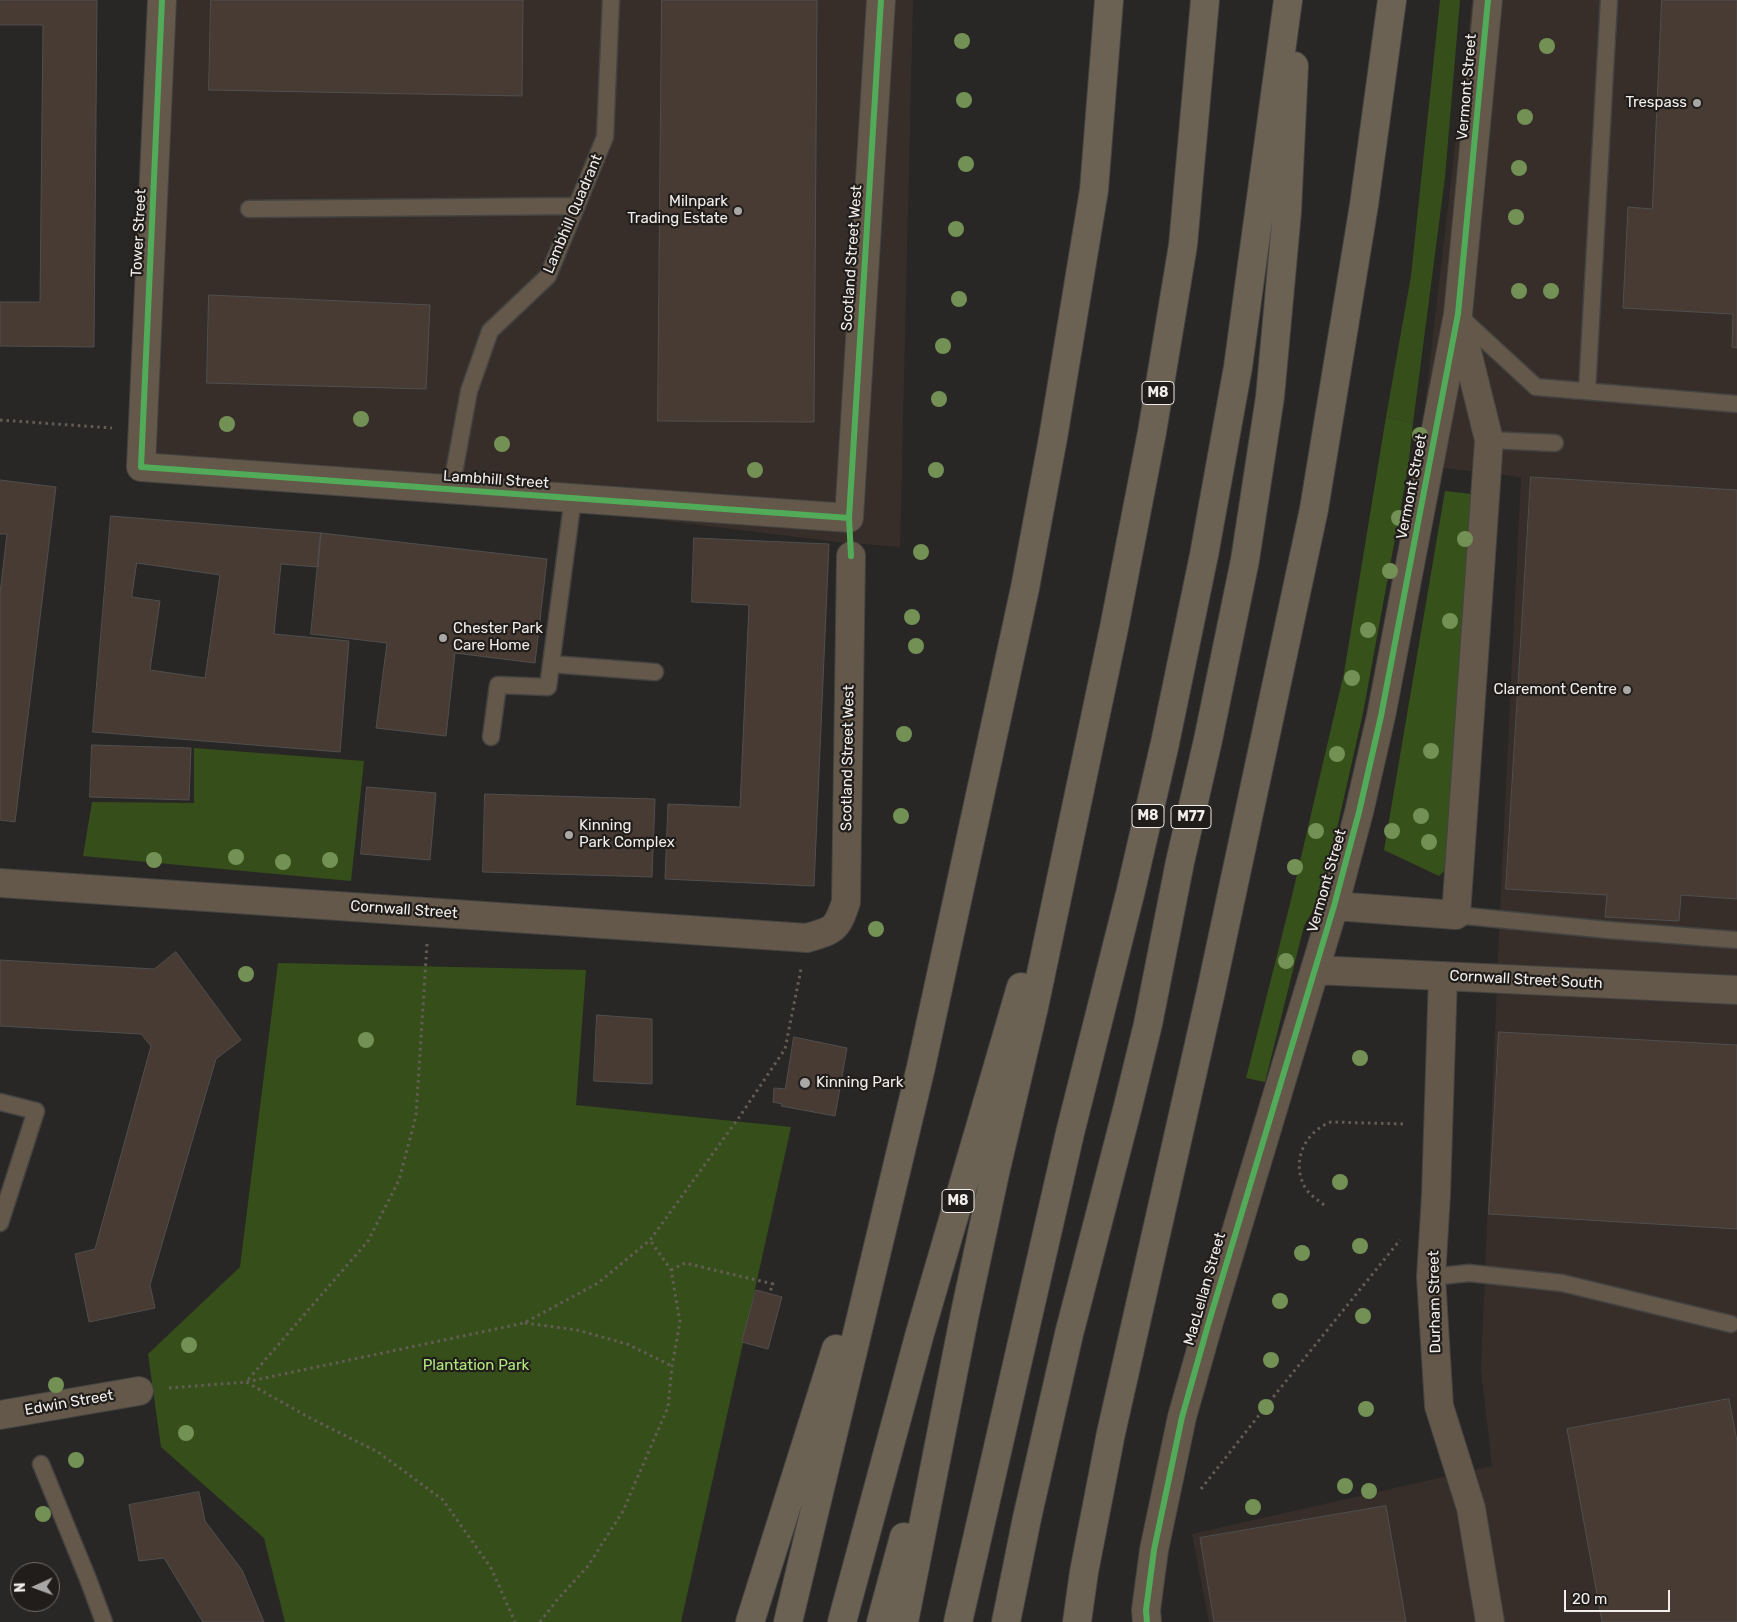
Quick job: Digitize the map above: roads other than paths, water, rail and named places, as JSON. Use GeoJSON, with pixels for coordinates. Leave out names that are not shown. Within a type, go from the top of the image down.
{"type":"FeatureCollection","features":[{"type":"Feature","properties":{"kind":"highway"},"geometry":{"type":"LineString","coordinates":[[788,1622],[906,1132],[1025,588],[1051,448],[1094,190],[1109,0]]}},
{"type":"Feature","properties":{"kind":"highway","name":"M8"},"geometry":{"type":"LineString","coordinates":[[904,1622],[965,1313],[995,1173],[1034,1007],[1082,781],[1152,432],[1183,245],[1206,0]]}},
{"type":"Feature","properties":{"kind":"highway","name":"M8"},"geometry":{"type":"LineString","coordinates":[[958,1622],[1068,1142],[1131,890],[1165,743],[1204,555],[1238,367],[1288,0]]}},
{"type":"Feature","properties":{"kind":"highway","name":"M77"},"geometry":{"type":"LineString","coordinates":[[1006,1622],[1068,1334],[1148,1024],[1244,560],[1270,397],[1287,212],[1294,87],[1294,0]]}},
{"type":"Feature","properties":{"kind":"highway"},"geometry":{"type":"LineString","coordinates":[[1364,205],[1377,0]]}},
{"type":"Feature","properties":{"kind":"highway"},"geometry":{"type":"LineString","coordinates":[[1077,1622],[1084,1572],[1111,1432],[1211,991],[1314,509],[1364,205],[1392,0]]}},
{"type":"Feature","properties":{"kind":"highway","name":"M8"},"geometry":{"type":"LineString","coordinates":[[842,1622],[920,1333],[1082,781]]}},
{"type":"Feature","properties":{"kind":"highway"},"geometry":{"type":"LineString","coordinates":[[750,1622],[906,1132]]}},
{"type":"Feature","properties":{"kind":"highway","name":"M8"},"geometry":{"type":"LineString","coordinates":[[881,1622],[965,1313]]}},
{"type":"Feature","properties":{"kind":"street","name":"Tower Street"},"geometry":{"type":"LineString","coordinates":[[141,467],[162,0]]}},
{"type":"Feature","properties":{"kind":"street","name":"Scotland Street West"},"geometry":{"type":"LineString","coordinates":[[849,518],[881,0]]}},
{"type":"Feature","properties":{"kind":"street","name":"Vermont Street"},"geometry":{"type":"LineString","coordinates":[[1315,970],[1359,812],[1381,716],[1458,314],[1488,0]]}},
{"type":"Feature","properties":{"kind":"street"},"geometry":{"type":"LineString","coordinates":[[1334,906],[1456,915],[1489,440],[1458,314]]}},
{"type":"Feature","properties":{"kind":"street","name":"Lambhill Street"},"geometry":{"type":"LineString","coordinates":[[141,467],[849,518]]}},
{"type":"Feature","properties":{"kind":"street","name":"Scotland Street West"},"geometry":{"type":"LineString","coordinates":[[808,938],[827,932],[839,922],[846,902],[851,556]]}},
{"type":"Feature","properties":{"kind":"street","name":"Cornwall Street"},"geometry":{"type":"LineString","coordinates":[[0,883],[808,938]]}},
{"type":"Feature","properties":{"kind":"street","name":"Cornwall Street South"},"geometry":{"type":"LineString","coordinates":[[1315,970],[1737,990]]}},
{"type":"Feature","properties":{"kind":"street","name":"MacLellan Street"},"geometry":{"type":"LineString","coordinates":[[1147,1622],[1146,1610],[1154,1550],[1182,1418],[1208,1324],[1315,970]]}},
{"type":"Feature","properties":{"kind":"street","name":"Durham Street"},"geometry":{"type":"LineString","coordinates":[[1443,976],[1431,1277],[1439,1406],[1471,1508],[1490,1622]]}},
{"type":"Feature","properties":{"kind":"street","name":"Edwin Street"},"geometry":{"type":"LineString","coordinates":[[0,1415],[139,1391]]}},
{"type":"Feature","properties":{"kind":"lane","name":"Lambhill Quadrant"},"geometry":{"type":"LineString","coordinates":[[451,490],[469,391],[490,331],[548,276],[605,137],[611,0]]}},
{"type":"Feature","properties":{"kind":"lane"},"geometry":{"type":"LineString","coordinates":[[1587,391],[1609,0]]}},
{"type":"Feature","properties":{"kind":"lane"},"geometry":{"type":"LineString","coordinates":[[249,209],[577,206]]}},
{"type":"Feature","properties":{"kind":"lane"},"geometry":{"type":"LineString","coordinates":[[1458,314],[1536,387],[1737,404]]}},
{"type":"Feature","properties":{"kind":"lane"},"geometry":{"type":"LineString","coordinates":[[1489,440],[1555,443]]}},
{"type":"Feature","properties":{"kind":"lane"},"geometry":{"type":"LineString","coordinates":[[491,737],[498,686],[548,687],[573,498]]}},
{"type":"Feature","properties":{"kind":"lane"},"geometry":{"type":"LineString","coordinates":[[551,664],[655,672]]}},
{"type":"Feature","properties":{"kind":"lane"},"geometry":{"type":"LineString","coordinates":[[1456,915],[1737,940]]}},
{"type":"Feature","properties":{"kind":"lane"},"geometry":{"type":"LineString","coordinates":[[0,1102],[36,1112],[0,1223]]}},
{"type":"Feature","properties":{"kind":"lane"},"geometry":{"type":"LineString","coordinates":[[1431,1277],[1469,1273],[1562,1283],[1732,1324]]}},
{"type":"Feature","properties":{"kind":"lane"},"geometry":{"type":"LineString","coordinates":[[41,1464],[104,1622]]}},
{"type":"Feature","properties":{"kind":"place","name":"Trespass"},"geometry":{"type":"Point","coordinates":[1697,103]}},
{"type":"Feature","properties":{"kind":"place","name":"Milnpark Trading Estate"},"geometry":{"type":"Point","coordinates":[738,211]}},
{"type":"Feature","properties":{"kind":"place","name":"Chester Park Care Home"},"geometry":{"type":"Point","coordinates":[443,638]}},
{"type":"Feature","properties":{"kind":"place","name":"Claremont Centre"},"geometry":{"type":"Point","coordinates":[1627,690]}},
{"type":"Feature","properties":{"kind":"place","name":"Kinning Park Complex"},"geometry":{"type":"Point","coordinates":[569,835]}},
{"type":"Feature","properties":{"kind":"place","name":"Kinning Park"},"geometry":{"type":"Point","coordinates":[805,1083]}},
{"type":"Feature","properties":{"kind":"park label","name":"Plantation Park"},"geometry":{"type":"Point","coordinates":[476,1366]}}]}
